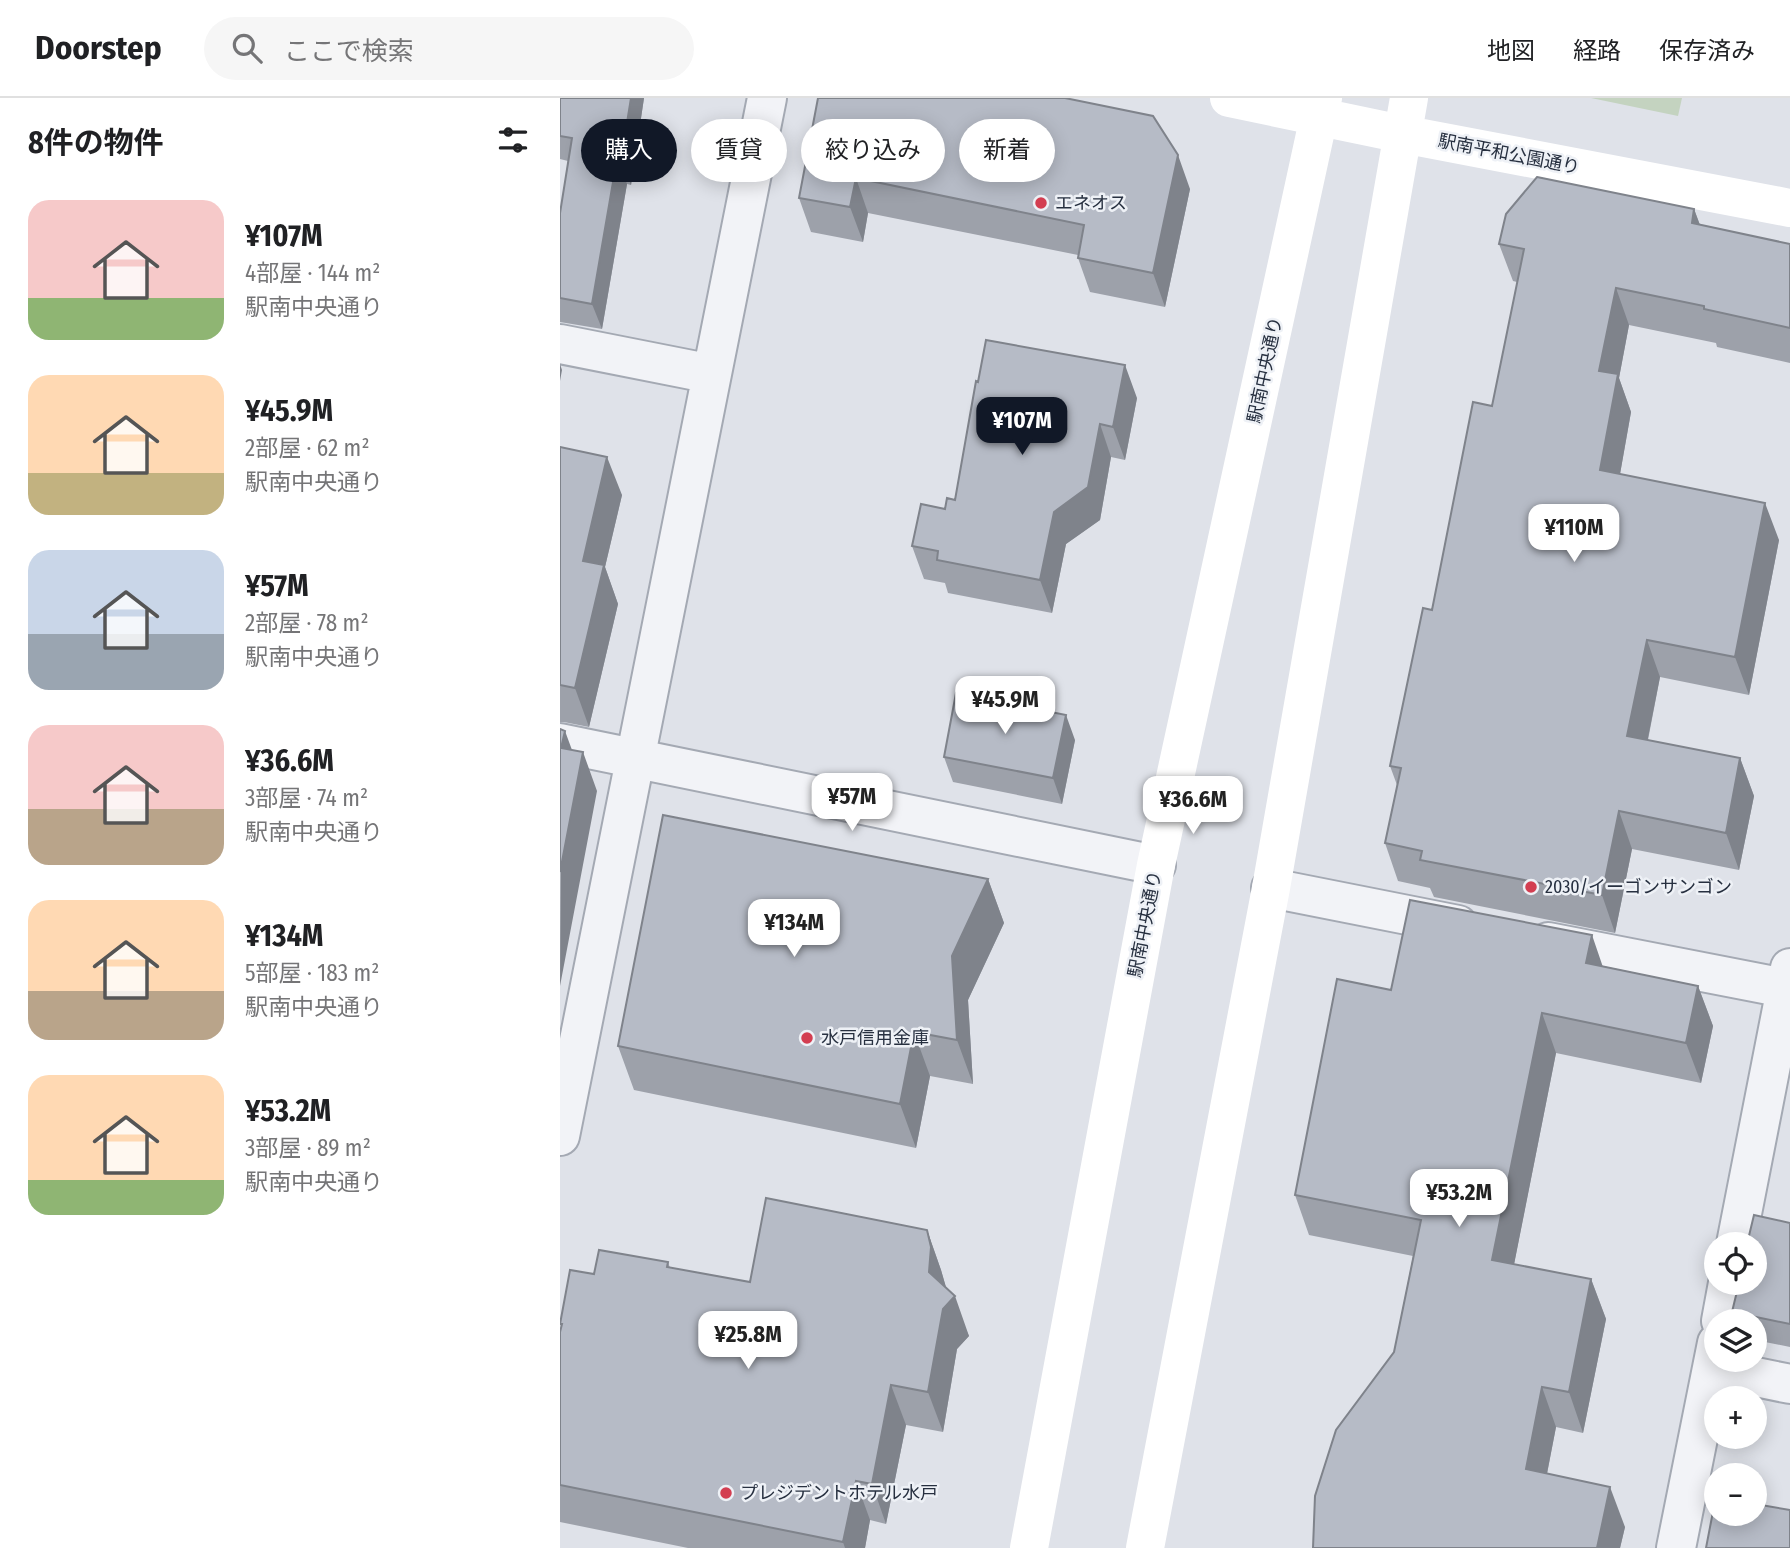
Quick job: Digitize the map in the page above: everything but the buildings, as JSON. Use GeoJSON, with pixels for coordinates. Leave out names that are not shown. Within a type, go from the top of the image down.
{"type":"FeatureCollection","features":[{"type":"Feature","properties":{"kind":"street"},"geometry":{"type":"LineString","coordinates":[[560,1136],[767,98]]}},
{"type":"Feature","properties":{"kind":"street","name":"駅南平和公園通り"},"geometry":{"type":"LineString","coordinates":[[1229,98],[1406,116],[1790,208]]}},
{"type":"Feature","properties":{"kind":"street","name":"駅南中央通り"},"geometry":{"type":"LineString","coordinates":[[1029,1548],[1156,865],[1322,108]]}},
{"type":"Feature","properties":{"kind":"street"},"geometry":{"type":"LineString","coordinates":[[1145,1548],[1271,888],[1406,116]]}},
{"type":"Feature","properties":{"kind":"street"},"geometry":{"type":"LineString","coordinates":[[560,344],[712,374]]}},
{"type":"Feature","properties":{"kind":"street"},"geometry":{"type":"LineString","coordinates":[[560,743],[1156,865]]}},
{"type":"Feature","properties":{"kind":"street"},"geometry":{"type":"LineString","coordinates":[[1271,888],[1501,933],[1789,982],[1738,1232]]}},
{"type":"Feature","properties":{"kind":"street"},"geometry":{"type":"LineString","coordinates":[[1676,1548],[1711,1372]]}},
{"type":"Feature","properties":{"kind":"street"},"geometry":{"type":"LineString","coordinates":[[1757,1372],[1790,1384]]}},
{"type":"Feature","properties":{"kind":"green space"},"geometry":{"type":"Polygon","coordinates":[[[1591,98],[1682,98],[1678,116],[1591,98]]]}},
{"type":"Feature","properties":{"kind":"place","name":"エネオス"},"geometry":{"type":"Point","coordinates":[1041,203]}},
{"type":"Feature","properties":{"kind":"place","name":"2030/イーゴンサンゴン"},"geometry":{"type":"Point","coordinates":[1531,887]}},
{"type":"Feature","properties":{"kind":"place","name":"水戸信用金庫"},"geometry":{"type":"Point","coordinates":[807,1038]}},
{"type":"Feature","properties":{"kind":"place","name":"プレジデントホテル水戸"},"geometry":{"type":"Point","coordinates":[726,1493]}}]}
